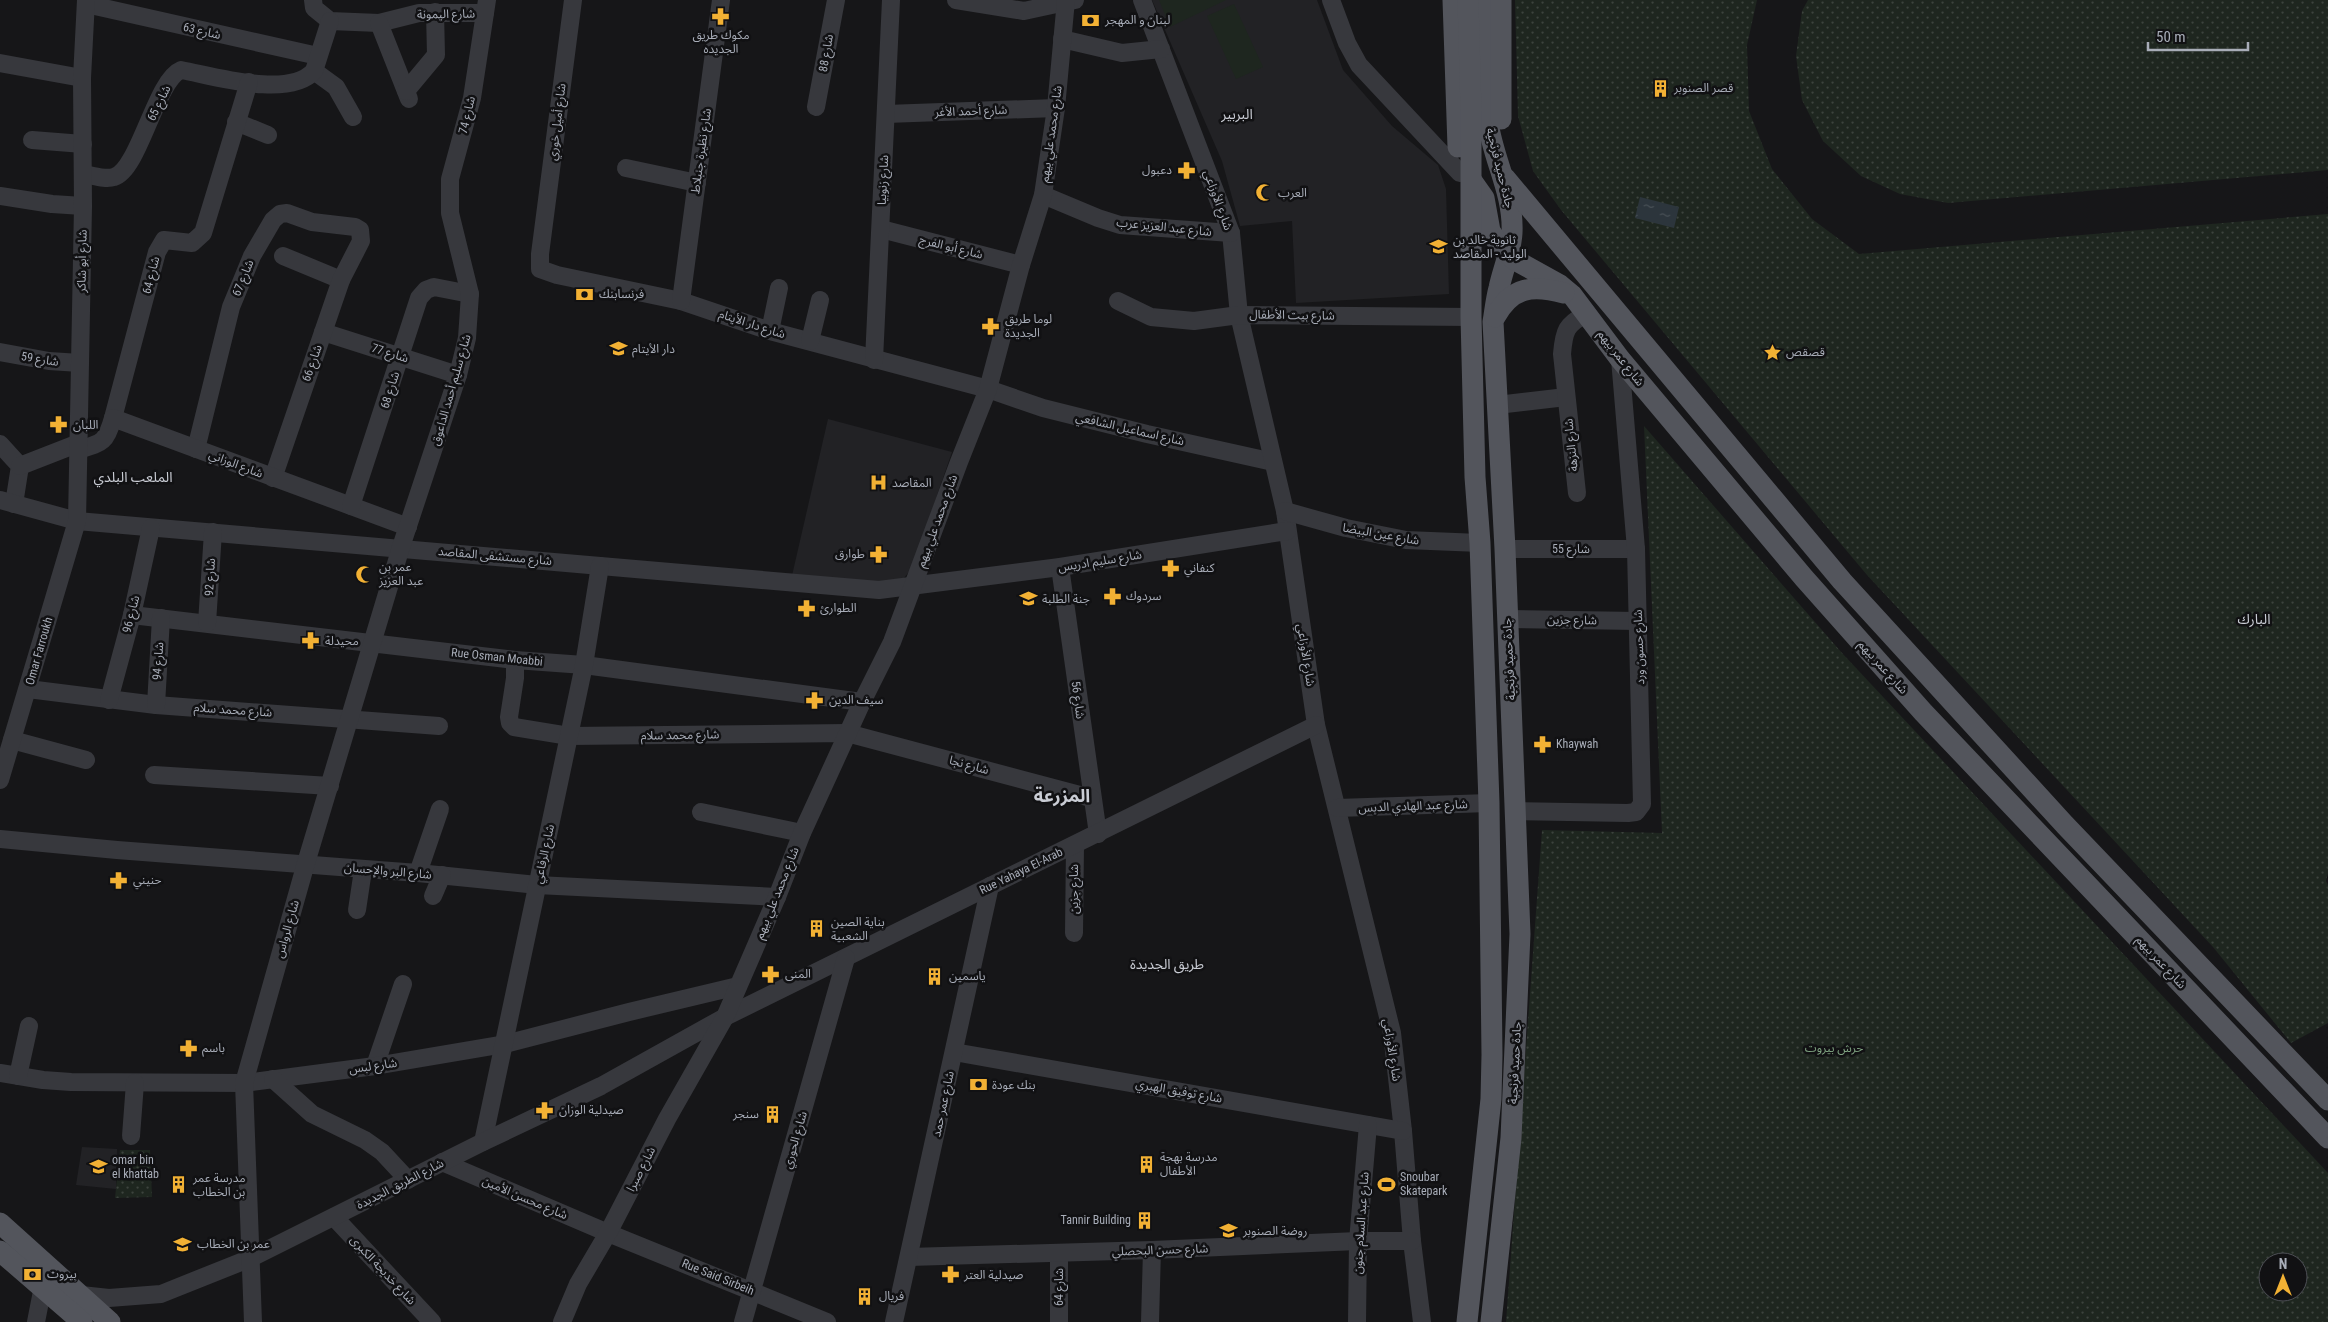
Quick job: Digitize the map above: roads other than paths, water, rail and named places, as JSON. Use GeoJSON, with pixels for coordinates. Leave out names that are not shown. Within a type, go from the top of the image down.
{"type":"FeatureCollection","features":[{"type":"Feature","properties":{"kind":"main road"},"geometry":{"type":"LineString","coordinates":[[1453,0],[1455,108],[1465,176]]}},
{"type":"Feature","properties":{"kind":"main road","name":"جادة حميد فرنجية"},"geometry":{"type":"LineString","coordinates":[[1467,1322],[1491,1099],[1492,1055],[1489,803],[1480,544],[1475,477],[1470,254],[1460,228],[1465,176],[1468,0]]}},
{"type":"Feature","properties":{"kind":"main road","name":"جادة حميد فرنجية"},"geometry":{"type":"LineString","coordinates":[[1484,0],[1488,120],[1492,145],[1502,170],[1511,212],[1512,233],[1509,256],[1499,287],[1492,322],[1505,549],[1520,934],[1516,1062],[1511,1138],[1491,1322]]}},
{"type":"Feature","properties":{"kind":"main road"},"geometry":{"type":"LineString","coordinates":[[1500,0],[1502,170]]}},
{"type":"Feature","properties":{"kind":"main road","name":"شارع عمر بيهم"},"geometry":{"type":"LineString","coordinates":[[1502,170],[1636,335],[1842,581],[2065,825],[2328,1100]]}},
{"type":"Feature","properties":{"kind":"main road","name":"شارع عمر بيهم"},"geometry":{"type":"LineString","coordinates":[[1465,176],[1484,198],[1490,231],[1495,241],[1509,256],[1560,285],[1572,295],[1620,359],[1804,578],[1923,712],[2328,1138]]}},
{"type":"Feature","properties":{"kind":"main road"},"geometry":{"type":"LineString","coordinates":[[1492,322],[1507,299],[1521,291],[1547,289],[1572,295]]}},
{"type":"Feature","properties":{"kind":"main road"},"geometry":{"type":"LineString","coordinates":[[1620,359],[1636,335]]}},
{"type":"Feature","properties":{"kind":"main road"},"geometry":{"type":"LineString","coordinates":[[0,1223],[110,1322]]}},
{"type":"Feature","properties":{"kind":"main road"},"geometry":{"type":"LineString","coordinates":[[0,1251],[82,1322]]}},
{"type":"Feature","properties":{"kind":"street"},"geometry":{"type":"LineString","coordinates":[[313,0],[314,8],[330,21],[316,63],[336,87],[353,117]]}},
{"type":"Feature","properties":{"kind":"street","name":"شارع أميل خوري"},"geometry":{"type":"LineString","coordinates":[[542,244],[573,0]]}},
{"type":"Feature","properties":{"kind":"street","name":"شارع نظيرة جنبلاط"},"geometry":{"type":"LineString","coordinates":[[681,301],[697,183],[700,99],[721,0]]}},
{"type":"Feature","properties":{"kind":"street","name":"شارع 88"},"geometry":{"type":"LineString","coordinates":[[816,107],[836,0]]}},
{"type":"Feature","properties":{"kind":"street","name":"شارع زنوبيا"},"geometry":{"type":"LineString","coordinates":[[874,360],[890,0]]}},
{"type":"Feature","properties":{"kind":"street"},"geometry":{"type":"LineString","coordinates":[[956,0],[1024,11],[1060,2]]}},
{"type":"Feature","properties":{"kind":"street","name":"شارع الأوزاعي"},"geometry":{"type":"LineString","coordinates":[[1142,0],[1230,233],[1239,315],[1285,511],[1316,725],[1392,1034],[1404,1131],[1412,1242],[1422,1322]]}},
{"type":"Feature","properties":{"kind":"street","name":"شارع عمر بيهم"},"geometry":{"type":"LineString","coordinates":[[1331,0],[1347,43],[1359,65],[1465,176]]}},
{"type":"Feature","properties":{"kind":"street","name":"شارع 63"},"geometry":{"type":"LineString","coordinates":[[86,2],[232,38],[316,63]]}},
{"type":"Feature","properties":{"kind":"street","name":"شارع أبو شاكر"},"geometry":{"type":"LineString","coordinates":[[77,521],[83,206],[82,78],[86,2]]}},
{"type":"Feature","properties":{"kind":"street","name":"شارع محمد علي بيهم"},"geometry":{"type":"LineString","coordinates":[[725,1018],[777,897],[802,833],[862,702],[892,642],[988,389],[1042,195],[1056,108],[1062,39],[1060,2]]}},
{"type":"Feature","properties":{"kind":"street","name":"شارع اليمونة"},"geometry":{"type":"LineString","coordinates":[[330,21],[379,23],[407,15],[486,7]]}},
{"type":"Feature","properties":{"kind":"street","name":"شارع 74"},"geometry":{"type":"LineString","coordinates":[[454,229],[450,213],[450,179],[472,98],[486,7]]}},
{"type":"Feature","properties":{"kind":"street"},"geometry":{"type":"LineString","coordinates":[[379,23],[408,96],[436,55],[435,12]]}},
{"type":"Feature","properties":{"kind":"street"},"geometry":{"type":"LineString","coordinates":[[1062,39],[1122,53],[1161,49]]}},
{"type":"Feature","properties":{"kind":"street"},"geometry":{"type":"LineString","coordinates":[[0,63],[82,78]]}},
{"type":"Feature","properties":{"kind":"street","name":"شارع 65"},"geometry":{"type":"LineString","coordinates":[[83,174],[108,178],[116,177],[123,172],[145,133],[166,87],[177,71],[181,70],[249,82],[285,84],[309,77],[316,63]]}},
{"type":"Feature","properties":{"kind":"street","name":"شارع 64"},"geometry":{"type":"LineString","coordinates":[[113,418],[157,252],[164,240],[192,242],[203,233],[249,82]]}},
{"type":"Feature","properties":{"kind":"street","name":"شارع أحمد الأغر"},"geometry":{"type":"LineString","coordinates":[[886,114],[1056,108]]}},
{"type":"Feature","properties":{"kind":"street"},"geometry":{"type":"LineString","coordinates":[[236,122],[268,135]]}},
{"type":"Feature","properties":{"kind":"street"},"geometry":{"type":"LineString","coordinates":[[32,140],[83,144]]}},
{"type":"Feature","properties":{"kind":"street"},"geometry":{"type":"LineString","coordinates":[[626,168],[697,183]]}},
{"type":"Feature","properties":{"kind":"street","name":"شارع عبد العزيز عرب"},"geometry":{"type":"LineString","coordinates":[[1042,195],[1120,225],[1230,233]]}},
{"type":"Feature","properties":{"kind":"street"},"geometry":{"type":"LineString","coordinates":[[0,196],[52,204],[83,206]]}},
{"type":"Feature","properties":{"kind":"street","name":"شارع 67"},"geometry":{"type":"LineString","coordinates":[[196,449],[231,307],[252,256],[273,220],[280,214],[287,213],[312,222],[355,227],[361,235],[356,250]]}},
{"type":"Feature","properties":{"kind":"street","name":"شارع سليم أحمد الداعوق"},"geometry":{"type":"LineString","coordinates":[[401,548],[458,375],[469,323],[470,294],[454,229]]}},
{"type":"Feature","properties":{"kind":"street","name":"شارع أبو الفرج"},"geometry":{"type":"LineString","coordinates":[[881,229],[1021,265]]}},
{"type":"Feature","properties":{"kind":"street","name":"شارع دار الأيتام"},"geometry":{"type":"LineString","coordinates":[[542,244],[539,267],[543,271],[681,301],[770,331],[988,389]]}},
{"type":"Feature","properties":{"kind":"street","name":"شارع 66"},"geometry":{"type":"LineString","coordinates":[[273,478],[322,332],[341,280],[356,250]]}},
{"type":"Feature","properties":{"kind":"street"},"geometry":{"type":"LineString","coordinates":[[283,256],[341,280]]}},
{"type":"Feature","properties":{"kind":"street","name":"شارع 68"},"geometry":{"type":"LineString","coordinates":[[351,506],[372,447],[419,298],[426,290],[434,287],[470,294]]}},
{"type":"Feature","properties":{"kind":"street"},"geometry":{"type":"LineString","coordinates":[[770,331],[779,288]]}},
{"type":"Feature","properties":{"kind":"street"},"geometry":{"type":"LineString","coordinates":[[810,342],[820,300]]}},
{"type":"Feature","properties":{"kind":"street","name":"شارع بيت الأطفال"},"geometry":{"type":"LineString","coordinates":[[1118,301],[1151,317],[1194,321],[1239,315],[1471,317]]}},
{"type":"Feature","properties":{"kind":"street","name":"شارع النزهة"},"geometry":{"type":"LineString","coordinates":[[1577,493],[1562,354],[1563,337],[1572,322],[1587,313]]}},
{"type":"Feature","properties":{"kind":"street","name":"شارع 77"},"geometry":{"type":"LineString","coordinates":[[322,332],[400,355],[458,375]]}},
{"type":"Feature","properties":{"kind":"street","name":"شارع 59"},"geometry":{"type":"LineString","coordinates":[[0,352],[49,361],[80,363]]}},
{"type":"Feature","properties":{"kind":"street","name":"شارع حسون ورد"},"geometry":{"type":"LineString","coordinates":[[1514,812],[1628,813],[1639,809],[1643,798],[1636,549],[1620,359]]}},
{"type":"Feature","properties":{"kind":"street","name":"شارع اسماعيل الشافعي"},"geometry":{"type":"LineString","coordinates":[[988,389],[1079,418],[1273,462]]}},
{"type":"Feature","properties":{"kind":"street"},"geometry":{"type":"LineString","coordinates":[[1497,405],[1566,398]]}},
{"type":"Feature","properties":{"kind":"street"},"geometry":{"type":"LineString","coordinates":[[20,466],[78,447],[101,443],[106,438],[113,418]]}},
{"type":"Feature","properties":{"kind":"street","name":"شارع الوزاني"},"geometry":{"type":"LineString","coordinates":[[113,418],[408,527]]}},
{"type":"Feature","properties":{"kind":"street"},"geometry":{"type":"LineString","coordinates":[[0,444],[20,466]]}},
{"type":"Feature","properties":{"kind":"street"},"geometry":{"type":"LineString","coordinates":[[7,502],[20,466]]}},
{"type":"Feature","properties":{"kind":"street","name":"شارع مستشفى المقاصد"},"geometry":{"type":"LineString","coordinates":[[7,502],[77,521],[151,528],[401,548],[854,589],[878,590],[913,586]]}},
{"type":"Feature","properties":{"kind":"street","name":"شارع عين البيضا"},"geometry":{"type":"LineString","coordinates":[[1285,511],[1346,528],[1406,540],[1480,544]]}},
{"type":"Feature","properties":{"kind":"street","name":"Omar Farroukh"},"geometry":{"type":"LineString","coordinates":[[0,780],[77,521]]}},
{"type":"Feature","properties":{"kind":"street","name":"شارع 96"},"geometry":{"type":"LineString","coordinates":[[109,700],[132,615],[151,528]]}},
{"type":"Feature","properties":{"kind":"street","name":"شارع 92"},"geometry":{"type":"LineString","coordinates":[[207,623],[213,532]]}},
{"type":"Feature","properties":{"kind":"street","name":"شارع سليم ادريس"},"geometry":{"type":"LineString","coordinates":[[913,586],[1060,567],[1287,532]]}},
{"type":"Feature","properties":{"kind":"street","name":"شارع الرواس"},"geometry":{"type":"LineString","coordinates":[[254,1322],[244,1083],[306,863],[401,548]]}},
{"type":"Feature","properties":{"kind":"street","name":"شارع 55"},"geometry":{"type":"LineString","coordinates":[[1505,549],[1636,549]]}},
{"type":"Feature","properties":{"kind":"street","name":"شارع الرفاعي"},"geometry":{"type":"LineString","coordinates":[[483,1142],[584,665],[600,566]]}},
{"type":"Feature","properties":{"kind":"street","name":"شارع 56"},"geometry":{"type":"LineString","coordinates":[[1060,567],[1091,798],[1098,834]]}},
{"type":"Feature","properties":{"kind":"street","name":"Rue Osman Moabbi"},"geometry":{"type":"LineString","coordinates":[[132,615],[515,660],[584,665],[862,702]]}},
{"type":"Feature","properties":{"kind":"street","name":"شارع 94"},"geometry":{"type":"LineString","coordinates":[[156,705],[161,618]]}},
{"type":"Feature","properties":{"kind":"street","name":"شارع جزين"},"geometry":{"type":"LineString","coordinates":[[1507,619],[1638,621]]}},
{"type":"Feature","properties":{"kind":"street","name":"شارع محمد سلام"},"geometry":{"type":"LineString","coordinates":[[515,660],[515,678],[509,717],[510,723],[514,727],[568,736],[848,732]]}},
{"type":"Feature","properties":{"kind":"street","name":"شارع محمد سلام"},"geometry":{"type":"LineString","coordinates":[[28,689],[156,705],[351,718],[438,726]]}},
{"type":"Feature","properties":{"kind":"street","name":"Rue Yahaya El-Arab"},"geometry":{"type":"LineString","coordinates":[[725,1018],[1316,725]]}},
{"type":"Feature","properties":{"kind":"street","name":"شارع نجا"},"geometry":{"type":"LineString","coordinates":[[848,732],[1091,798]]}},
{"type":"Feature","properties":{"kind":"street"},"geometry":{"type":"LineString","coordinates":[[12,740],[86,760]]}},
{"type":"Feature","properties":{"kind":"street"},"geometry":{"type":"LineString","coordinates":[[154,775],[330,786]]}},
{"type":"Feature","properties":{"kind":"street","name":"شارع عبد الهادي الدبس"},"geometry":{"type":"LineString","coordinates":[[1337,808],[1489,803]]}},
{"type":"Feature","properties":{"kind":"street"},"geometry":{"type":"LineString","coordinates":[[418,872],[440,809]]}},
{"type":"Feature","properties":{"kind":"street"},"geometry":{"type":"LineString","coordinates":[[707,818],[802,833]]}},
{"type":"Feature","properties":{"kind":"street","name":"شارع البر والإحسان"},"geometry":{"type":"LineString","coordinates":[[0,839],[117,850],[306,863],[363,870],[418,872],[537,885],[777,897]]}},
{"type":"Feature","properties":{"kind":"street","name":"شارع جزين"},"geometry":{"type":"LineString","coordinates":[[1074,933],[1075,845]]}},
{"type":"Feature","properties":{"kind":"street"},"geometry":{"type":"LineString","coordinates":[[357,910],[363,870]]}},
{"type":"Feature","properties":{"kind":"street"},"geometry":{"type":"LineString","coordinates":[[433,896],[442,875]]}},
{"type":"Feature","properties":{"kind":"street","name":"شارع عمر حمد"},"geometry":{"type":"LineString","coordinates":[[894,1322],[990,886]]}},
{"type":"Feature","properties":{"kind":"street","name":"شارع الحوري"},"geometry":{"type":"LineString","coordinates":[[743,1322],[846,958]]}},
{"type":"Feature","properties":{"kind":"street"},"geometry":{"type":"LineString","coordinates":[[375,1066],[403,984]]}},
{"type":"Feature","properties":{"kind":"street","name":"شارع لبس"},"geometry":{"type":"LineString","coordinates":[[0,1073],[71,1082],[244,1083],[375,1066],[505,1044],[738,986]]}},
{"type":"Feature","properties":{"kind":"street","name":"شارع الطريق الجديدة"},"geometry":{"type":"LineString","coordinates":[[81,1295],[109,1298],[160,1294],[251,1258],[442,1162],[602,1086],[725,1018]]}},
{"type":"Feature","properties":{"kind":"street","name":"شارع صبرا"},"geometry":{"type":"LineString","coordinates":[[562,1322],[578,1284],[608,1234],[667,1119],[725,1018]]}},
{"type":"Feature","properties":{"kind":"street"},"geometry":{"type":"LineString","coordinates":[[18,1076],[29,1026]]}},
{"type":"Feature","properties":{"kind":"street","name":"شارع توفيق الهبري"},"geometry":{"type":"LineString","coordinates":[[954,1052],[1404,1131]]}},
{"type":"Feature","properties":{"kind":"street"},"geometry":{"type":"LineString","coordinates":[[273,1079],[312,1114],[364,1140],[382,1152],[408,1180]]}},
{"type":"Feature","properties":{"kind":"street"},"geometry":{"type":"LineString","coordinates":[[131,1136],[134,1083]]}},
{"type":"Feature","properties":{"kind":"street","name":"شارع عبد السلام جنون"},"geometry":{"type":"LineString","coordinates":[[1357,1322],[1358,1241],[1368,1125]]}},
{"type":"Feature","properties":{"kind":"street","name":"شارع محسن الأمين"},"geometry":{"type":"LineString","coordinates":[[442,1162],[608,1234]]}},
{"type":"Feature","properties":{"kind":"street","name":"شارع خديجة الكبرى"},"geometry":{"type":"LineString","coordinates":[[334,1217],[432,1322]]}},
{"type":"Feature","properties":{"kind":"street","name":"Rue Said Sirbeih"},"geometry":{"type":"LineString","coordinates":[[608,1234],[827,1322]]}},
{"type":"Feature","properties":{"kind":"street","name":"شارع حسن البحصلي"},"geometry":{"type":"LineString","coordinates":[[909,1257],[1152,1250],[1358,1241],[1412,1242]]}},
{"type":"Feature","properties":{"kind":"street"},"geometry":{"type":"LineString","coordinates":[[1150,1322],[1152,1250]]}},
{"type":"Feature","properties":{"kind":"street","name":"شارع 64"},"geometry":{"type":"LineString","coordinates":[[1059,1253],[1059,1322]]}},
{"type":"Feature","properties":{"kind":"street"},"geometry":{"type":"LineString","coordinates":[[36,1322],[48,1267]]}},
{"type":"Feature","properties":{"kind":"street"},"geometry":{"type":"LineString","coordinates":[[63,1307],[81,1295]]}},
{"type":"Feature","properties":{"kind":"water"},"geometry":{"type":"Polygon","coordinates":[[[1640,197],[1679,207],[1674,228],[1635,218],[1640,197]]]}},
{"type":"Feature","properties":{"kind":"place","name":"مكوك طريق الجديده"},"geometry":{"type":"Point","coordinates":[721,16]}},
{"type":"Feature","properties":{"kind":"place","name":"لبنان و المهجر"},"geometry":{"type":"Point","coordinates":[1091,20]}},
{"type":"Feature","properties":{"kind":"place","name":"قصر الصنوبر"},"geometry":{"type":"Point","coordinates":[1660,88]}},
{"type":"Feature","properties":{"kind":"place","name":"دعبول"},"geometry":{"type":"Point","coordinates":[1186,170]}},
{"type":"Feature","properties":{"kind":"place","name":"العرب"},"geometry":{"type":"Point","coordinates":[1264,193]}},
{"type":"Feature","properties":{"kind":"place","name":"ثانوية خالد بن الوليد - المقاصد"},"geometry":{"type":"Point","coordinates":[1439,247]}},
{"type":"Feature","properties":{"kind":"place","name":"فرنسابنك"},"geometry":{"type":"Point","coordinates":[585,294]}},
{"type":"Feature","properties":{"kind":"place","name":"لوما طريق الجديدة"},"geometry":{"type":"Point","coordinates":[991,326]}},
{"type":"Feature","properties":{"kind":"place","name":"دار الأيتام"},"geometry":{"type":"Point","coordinates":[618,349]}},
{"type":"Feature","properties":{"kind":"place","name":"قصقص"},"geometry":{"type":"Point","coordinates":[1772,352]}},
{"type":"Feature","properties":{"kind":"place","name":"اللبان"},"geometry":{"type":"Point","coordinates":[59,425]}},
{"type":"Feature","properties":{"kind":"place","name":"المقاصد"},"geometry":{"type":"Point","coordinates":[878,483]}},
{"type":"Feature","properties":{"kind":"place","name":"طوارق"},"geometry":{"type":"Point","coordinates":[879,554]}},
{"type":"Feature","properties":{"kind":"place","name":"كنفاني"},"geometry":{"type":"Point","coordinates":[1170,568]}},
{"type":"Feature","properties":{"kind":"place","name":"عمر بن عبد العزيز"},"geometry":{"type":"Point","coordinates":[365,574]}},
{"type":"Feature","properties":{"kind":"place","name":"سردوك"},"geometry":{"type":"Point","coordinates":[1112,596]}},
{"type":"Feature","properties":{"kind":"place","name":"جنة الطلبة"},"geometry":{"type":"Point","coordinates":[1028,599]}},
{"type":"Feature","properties":{"kind":"place","name":"الطوارئ"},"geometry":{"type":"Point","coordinates":[806,608]}},
{"type":"Feature","properties":{"kind":"place","name":"محيدلة"},"geometry":{"type":"Point","coordinates":[311,641]}},
{"type":"Feature","properties":{"kind":"place","name":"سيف الدين"},"geometry":{"type":"Point","coordinates":[815,700]}},
{"type":"Feature","properties":{"kind":"place","name":"Khaywah"},"geometry":{"type":"Point","coordinates":[1542,744]}},
{"type":"Feature","properties":{"kind":"place","name":"حنيني"},"geometry":{"type":"Point","coordinates":[119,880]}},
{"type":"Feature","properties":{"kind":"place","name":"بناية الصين الشعبية"},"geometry":{"type":"Point","coordinates":[817,929]}},
{"type":"Feature","properties":{"kind":"place","name":"المنى"},"geometry":{"type":"Point","coordinates":[771,974]}},
{"type":"Feature","properties":{"kind":"place","name":"ياسمين"},"geometry":{"type":"Point","coordinates":[935,976]}},
{"type":"Feature","properties":{"kind":"place","name":"باسم"},"geometry":{"type":"Point","coordinates":[188,1048]}},
{"type":"Feature","properties":{"kind":"place","name":"بنك عودة"},"geometry":{"type":"Point","coordinates":[978,1085]}},
{"type":"Feature","properties":{"kind":"place","name":"صيدلية الوزان"},"geometry":{"type":"Point","coordinates":[545,1110]}},
{"type":"Feature","properties":{"kind":"place","name":"سنجر"},"geometry":{"type":"Point","coordinates":[773,1114]}},
{"type":"Feature","properties":{"kind":"place","name":"مدرسة بهجة الأطفال"},"geometry":{"type":"Point","coordinates":[1146,1164]}},
{"type":"Feature","properties":{"kind":"place","name":"omar bin el khattab"},"geometry":{"type":"Point","coordinates":[98,1167]}},
{"type":"Feature","properties":{"kind":"place","name":"Snoubar Skatepark"},"geometry":{"type":"Point","coordinates":[1386,1184]}},
{"type":"Feature","properties":{"kind":"place","name":"مدرسة عمر بن الخطاب"},"geometry":{"type":"Point","coordinates":[179,1185]}},
{"type":"Feature","properties":{"kind":"place","name":"Tannir Building"},"geometry":{"type":"Point","coordinates":[1145,1220]}},
{"type":"Feature","properties":{"kind":"place","name":"روضة الصنوبر"},"geometry":{"type":"Point","coordinates":[1229,1231]}},
{"type":"Feature","properties":{"kind":"place","name":"عمر بن الخطاب"},"geometry":{"type":"Point","coordinates":[183,1244]}},
{"type":"Feature","properties":{"kind":"place","name":"بيروت"},"geometry":{"type":"Point","coordinates":[33,1274]}},
{"type":"Feature","properties":{"kind":"place","name":"صيدلية العتر"},"geometry":{"type":"Point","coordinates":[950,1275]}},
{"type":"Feature","properties":{"kind":"place","name":"فريال"},"geometry":{"type":"Point","coordinates":[865,1296]}},
{"type":"Feature","properties":{"kind":"district","name":"البربير"},"geometry":{"type":"Point","coordinates":[1237,114]}},
{"type":"Feature","properties":{"kind":"district","name":"الملعب البلدي"},"geometry":{"type":"Point","coordinates":[133,477]}},
{"type":"Feature","properties":{"kind":"district","name":"البارك"},"geometry":{"type":"Point","coordinates":[2254,619]}},
{"type":"Feature","properties":{"kind":"district","name":"المزرعة"},"geometry":{"type":"Point","coordinates":[1062,795]}},
{"type":"Feature","properties":{"kind":"district","name":"طريق الجديدة"},"geometry":{"type":"Point","coordinates":[1167,964]}},
{"type":"Feature","properties":{"kind":"park label","name":"حرش بيروت"},"geometry":{"type":"Point","coordinates":[1834,1048]}}]}
